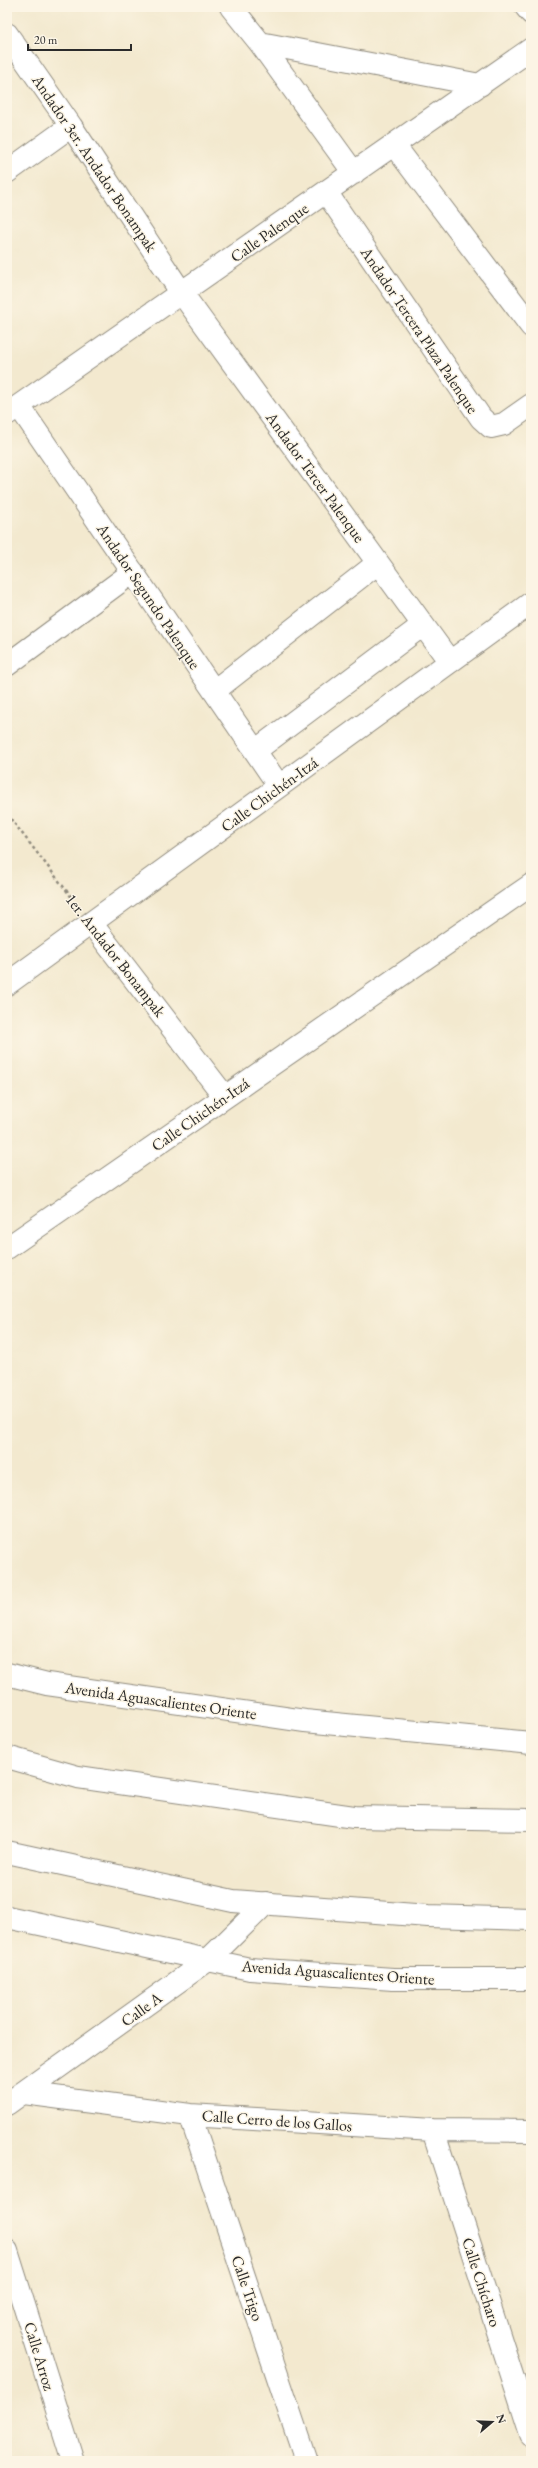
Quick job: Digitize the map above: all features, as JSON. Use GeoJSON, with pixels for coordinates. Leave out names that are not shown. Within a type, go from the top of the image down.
{"type":"FeatureCollection","features":[{"type":"Feature","properties":{"kind":"street"},"geometry":{"type":"LineString","coordinates":[[526,7],[531,13]]}},
{"type":"Feature","properties":{"kind":"street"},"geometry":{"type":"LineString","coordinates":[[239,11],[260,43],[354,172]]}},
{"type":"Feature","properties":{"kind":"street","name":"Andador 3er. Andador Bonampak"},"geometry":{"type":"LineString","coordinates":[[7,34],[71,126],[181,292]]}},
{"type":"Feature","properties":{"kind":"street"},"geometry":{"type":"LineString","coordinates":[[260,43],[480,85]]}},
{"type":"Feature","properties":{"kind":"street","name":"Calle Palenque"},"geometry":{"type":"LineString","coordinates":[[13,410],[531,49]]}},
{"type":"Feature","properties":{"kind":"street"},"geometry":{"type":"LineString","coordinates":[[7,172],[71,126]]}},
{"type":"Feature","properties":{"kind":"street"},"geometry":{"type":"LineString","coordinates":[[394,145],[531,326]]}},
{"type":"Feature","properties":{"kind":"street","name":"Andador Tercera Plaza Palenque"},"geometry":{"type":"LineString","coordinates":[[326,192],[481,418],[491,426],[504,424],[531,405]]}},
{"type":"Feature","properties":{"kind":"street","name":"Andador Tercer Palenque"},"geometry":{"type":"LineString","coordinates":[[181,292],[450,662]]}},
{"type":"Feature","properties":{"kind":"street","name":"Andador Segundo Palenque"},"geometry":{"type":"LineString","coordinates":[[13,410],[133,572],[279,786]]}},
{"type":"Feature","properties":{"kind":"street"},"geometry":{"type":"LineString","coordinates":[[214,691],[378,563]]}},
{"type":"Feature","properties":{"kind":"street"},"geometry":{"type":"LineString","coordinates":[[7,665],[133,572]]}},
{"type":"Feature","properties":{"kind":"street","name":"Calle Chichén-Itzá"},"geometry":{"type":"LineString","coordinates":[[7,984],[531,603]]}},
{"type":"Feature","properties":{"kind":"street"},"geometry":{"type":"LineString","coordinates":[[255,751],[423,625]]}},
{"type":"Feature","properties":{"kind":"street","name":"Calle Chichén-Itzá"},"geometry":{"type":"LineString","coordinates":[[7,1248],[531,885]]}},
{"type":"Feature","properties":{"kind":"street","name":"1er. Andador Bonampak"},"geometry":{"type":"LineString","coordinates":[[91,923],[225,1097]]}},
{"type":"Feature","properties":{"kind":"street","name":"Avenida Aguascalientes Oriente"},"geometry":{"type":"LineString","coordinates":[[7,1674],[47,1684],[305,1721],[531,1743]]}},
{"type":"Feature","properties":{"kind":"street"},"geometry":{"type":"LineString","coordinates":[[7,1757],[78,1777],[354,1817],[531,1820]]}},
{"type":"Feature","properties":{"kind":"street"},"geometry":{"type":"LineString","coordinates":[[7,1852],[233,1901],[428,1916],[531,1919]]}},
{"type":"Feature","properties":{"kind":"street","name":"Calle A"},"geometry":{"type":"LineString","coordinates":[[15,2099],[208,1960],[266,1903]]}},
{"type":"Feature","properties":{"kind":"street","name":"Avenida Aguascalientes Oriente"},"geometry":{"type":"LineString","coordinates":[[7,1917],[250,1969],[393,1979],[531,1979]]}},
{"type":"Feature","properties":{"kind":"street","name":"Calle Cerro de los Gallos"},"geometry":{"type":"LineString","coordinates":[[15,2099],[190,2115],[433,2130],[531,2131]]}},
{"type":"Feature","properties":{"kind":"street","name":"Calle Trigo"},"geometry":{"type":"LineString","coordinates":[[190,2115],[306,2461]]}},
{"type":"Feature","properties":{"kind":"street","name":"Calle Chícharo"},"geometry":{"type":"LineString","coordinates":[[433,2130],[531,2434]]}},
{"type":"Feature","properties":{"kind":"street","name":"Calle Arroz"},"geometry":{"type":"LineString","coordinates":[[7,2252],[73,2461]]}},
{"type":"Feature","properties":{"kind":"path","name":"1er. Andador Bonampak"},"geometry":{"type":"LineString","coordinates":[[7,814],[91,923]]}}]}
